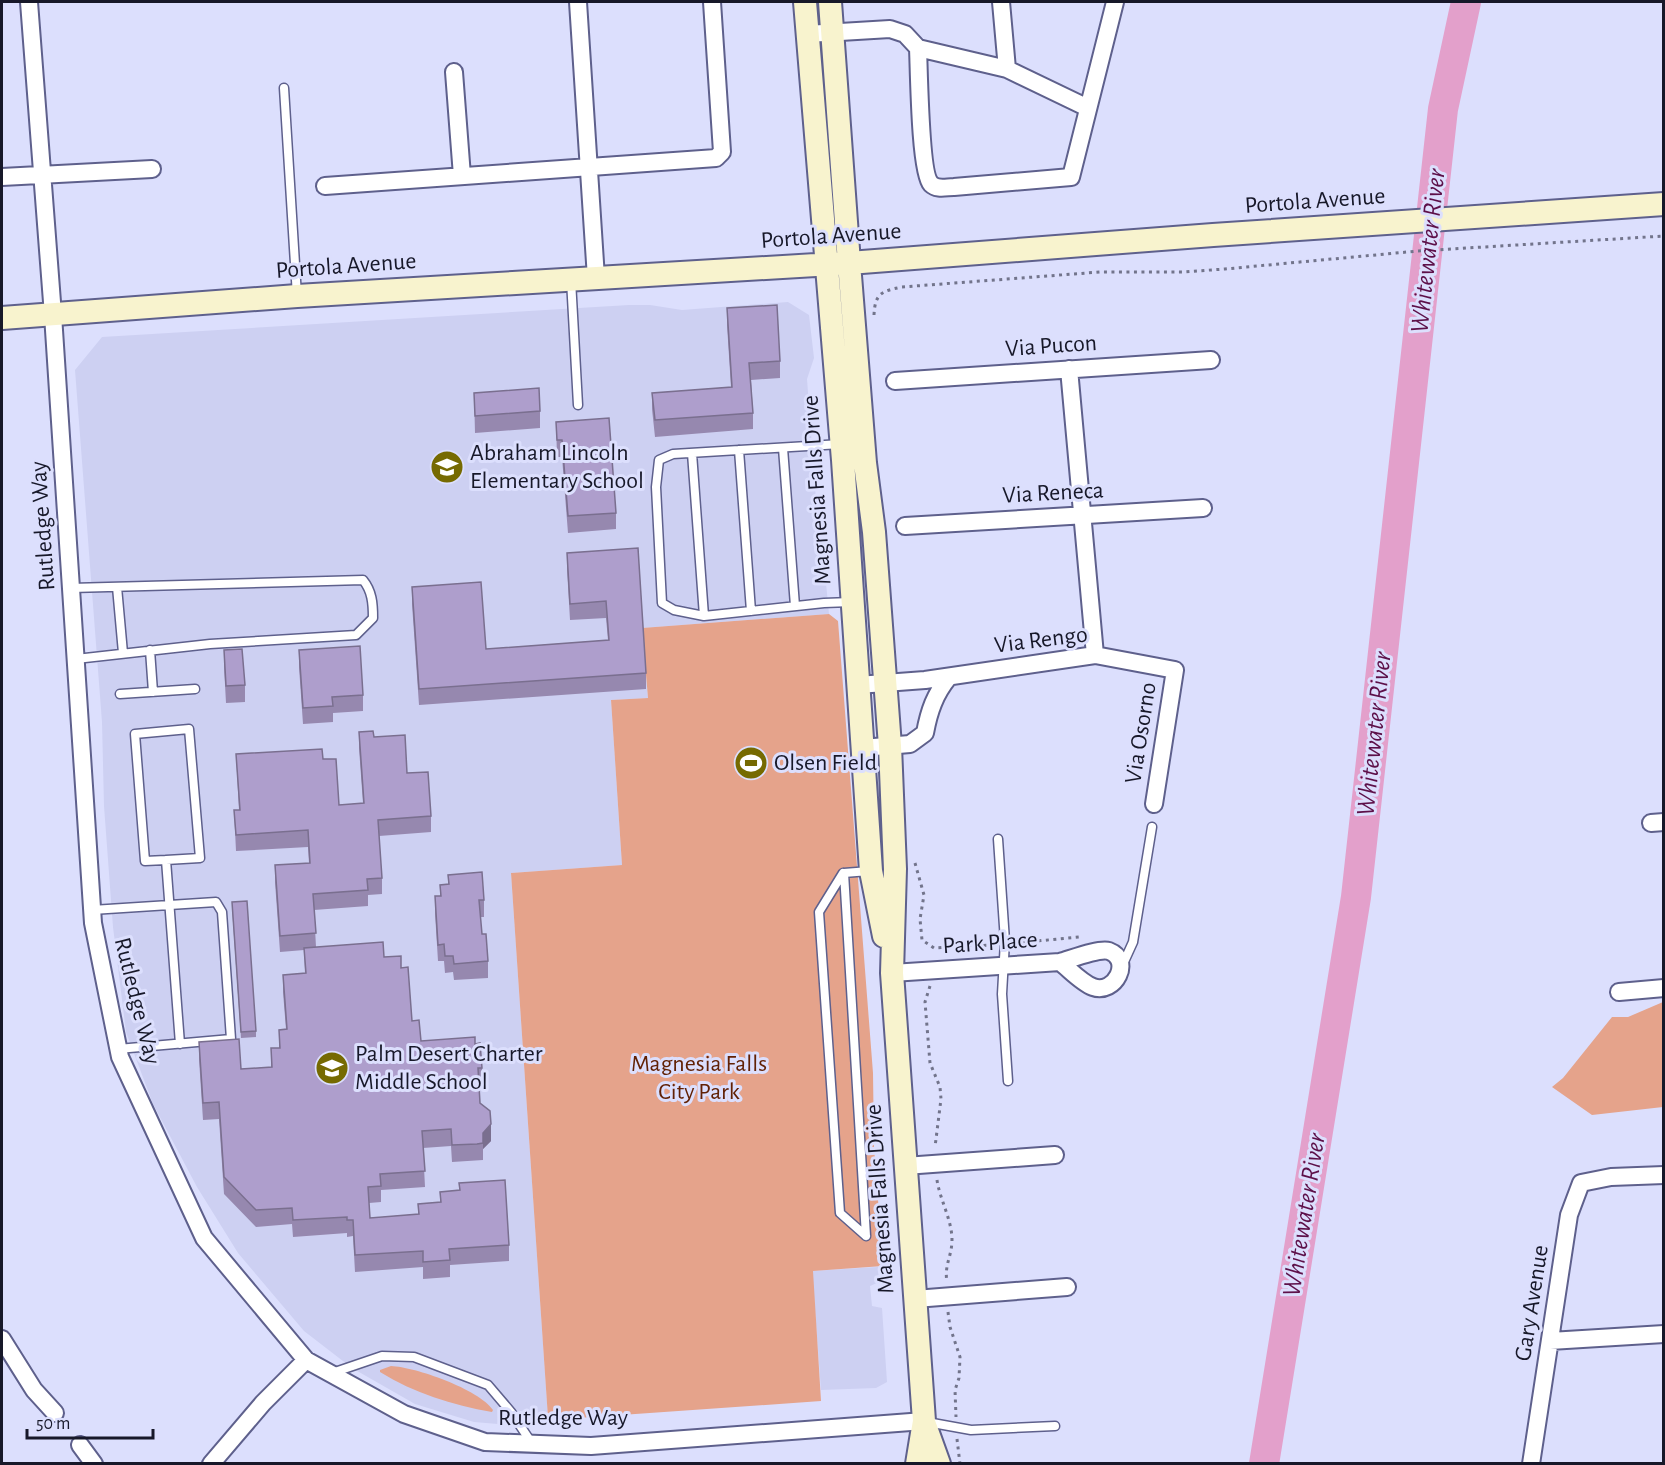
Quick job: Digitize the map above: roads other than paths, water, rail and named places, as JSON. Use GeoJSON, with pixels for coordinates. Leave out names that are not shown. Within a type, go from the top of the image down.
{"type":"FeatureCollection","features":[{"type":"Feature","properties":{"kind":"street","name":"Rutledge Way"},"geometry":{"type":"LineString","coordinates":[[29,2],[53,315],[92,910],[120,1057],[204,1238],[306,1360],[404,1414],[485,1442],[591,1446],[924,1421]]}},
{"type":"Feature","properties":{"kind":"street"},"geometry":{"type":"LineString","coordinates":[[578,2],[596,278]]}},
{"type":"Feature","properties":{"kind":"street"},"geometry":{"type":"LineString","coordinates":[[325,186],[716,158],[722,152],[712,2]]}},
{"type":"Feature","properties":{"kind":"street","name":"Magnesia Falls Drive"},"geometry":{"type":"LineString","coordinates":[[805,2],[841,444],[862,748],[883,870],[892,973],[924,1421],[917,1464]]}},
{"type":"Feature","properties":{"kind":"street","name":"Magnesia Falls Drive"},"geometry":{"type":"LineString","coordinates":[[830,2],[849,262],[890,746],[883,870]]}},
{"type":"Feature","properties":{"kind":"street"},"geometry":{"type":"LineString","coordinates":[[1001,2],[1006,69]]}},
{"type":"Feature","properties":{"kind":"street"},"geometry":{"type":"LineString","coordinates":[[918,48],[926,173],[930,183],[938,188],[1071,177],[1115,2]]}},
{"type":"Feature","properties":{"kind":"street"},"geometry":{"type":"LineString","coordinates":[[807,34],[890,29],[904,34],[918,48],[1006,69],[1088,108]]}},
{"type":"Feature","properties":{"kind":"street"},"geometry":{"type":"LineString","coordinates":[[454,72],[462,176]]}},
{"type":"Feature","properties":{"kind":"street"},"geometry":{"type":"LineString","coordinates":[[2,177],[152,169]]}},
{"type":"Feature","properties":{"kind":"street","name":"Portola Avenue"},"geometry":{"type":"LineString","coordinates":[[2,318],[297,296],[825,264],[1657,205]]}},
{"type":"Feature","properties":{"kind":"street","name":"Via Pucon"},"geometry":{"type":"LineString","coordinates":[[894,381],[1211,360]]}},
{"type":"Feature","properties":{"kind":"street"},"geometry":{"type":"LineString","coordinates":[[1069,369],[1095,655]]}},
{"type":"Feature","properties":{"kind":"street","name":"Via Reneca"},"geometry":{"type":"LineString","coordinates":[[905,526],[1203,508]]}},
{"type":"Feature","properties":{"kind":"street","name":"Via Rengo"},"geometry":{"type":"LineString","coordinates":[[858,685],[949,677],[1095,655],[1175,670]]}},
{"type":"Feature","properties":{"kind":"street","name":"Via Osorno"},"geometry":{"type":"LineString","coordinates":[[1154,804],[1175,670]]}},
{"type":"Feature","properties":{"kind":"street"},"geometry":{"type":"LineString","coordinates":[[862,748],[910,744],[925,733],[929,712],[938,690],[949,677]]}},
{"type":"Feature","properties":{"kind":"street"},"geometry":{"type":"LineString","coordinates":[[1060,962],[1096,951],[1108,951],[1117,957],[1119,974]]}},
{"type":"Feature","properties":{"kind":"street","name":"Park Place"},"geometry":{"type":"LineString","coordinates":[[892,973],[1060,962],[1092,987],[1101,988],[1110,985],[1119,974]]}},
{"type":"Feature","properties":{"kind":"street"},"geometry":{"type":"LineString","coordinates":[[1619,992],[1664,988]]}},
{"type":"Feature","properties":{"kind":"street"},"geometry":{"type":"LineString","coordinates":[[904,1166],[1055,1155]]}},
{"type":"Feature","properties":{"kind":"street","name":"Gary Avenue"},"geometry":{"type":"LineString","coordinates":[[1531,1464],[1569,1215],[1581,1183],[1611,1177],[1664,1175]]}},
{"type":"Feature","properties":{"kind":"street"},"geometry":{"type":"LineString","coordinates":[[915,1299],[1067,1287]]}},
{"type":"Feature","properties":{"kind":"street"},"geometry":{"type":"LineString","coordinates":[[1550,1341],[1664,1334]]}},
{"type":"Feature","properties":{"kind":"street"},"geometry":{"type":"LineString","coordinates":[[2,1339],[34,1390],[55,1413]]}},
{"type":"Feature","properties":{"kind":"street"},"geometry":{"type":"LineString","coordinates":[[211,1464],[263,1403],[306,1360]]}},
{"type":"Feature","properties":{"kind":"street","name":"Magnesia Falls Drive"},"geometry":{"type":"LineString","coordinates":[[924,1421],[939,1464]]}},
{"type":"Feature","properties":{"kind":"street"},"geometry":{"type":"LineString","coordinates":[[80,1445],[94,1464]]}},
{"type":"Feature","properties":{"kind":"street"},"geometry":{"type":"LineString","coordinates":[[591,1446],[592,1464]]}},
{"type":"Feature","properties":{"kind":"lane"},"geometry":{"type":"LineString","coordinates":[[284,88],[297,296]]}},
{"type":"Feature","properties":{"kind":"lane"},"geometry":{"type":"LineString","coordinates":[[571,280],[578,405]]}},
{"type":"Feature","properties":{"kind":"lane"},"geometry":{"type":"LineString","coordinates":[[841,444],[673,454],[659,460],[656,487],[662,603],[674,610],[704,616],[853,602]]}},
{"type":"Feature","properties":{"kind":"lane"},"geometry":{"type":"LineString","coordinates":[[783,448],[795,606]]}},
{"type":"Feature","properties":{"kind":"lane"},"geometry":{"type":"LineString","coordinates":[[739,450],[750,611]]}},
{"type":"Feature","properties":{"kind":"lane"},"geometry":{"type":"LineString","coordinates":[[692,453],[704,616]]}},
{"type":"Feature","properties":{"kind":"lane"},"geometry":{"type":"LineString","coordinates":[[71,588],[363,580],[371,589],[373,618],[356,635],[210,644],[76,659]]}},
{"type":"Feature","properties":{"kind":"lane"},"geometry":{"type":"LineString","coordinates":[[117,586],[123,653]]}},
{"type":"Feature","properties":{"kind":"lane"},"geometry":{"type":"LineString","coordinates":[[150,650],[153,692]]}},
{"type":"Feature","properties":{"kind":"lane"},"geometry":{"type":"LineString","coordinates":[[120,694],[195,689]]}},
{"type":"Feature","properties":{"kind":"lane"},"geometry":{"type":"LineString","coordinates":[[189,729],[200,858],[166,860],[145,861],[135,734],[189,729]]}},
{"type":"Feature","properties":{"kind":"lane"},"geometry":{"type":"LineString","coordinates":[[1119,974],[1133,942],[1152,828]]}},
{"type":"Feature","properties":{"kind":"lane"},"geometry":{"type":"LineString","coordinates":[[998,839],[1005,944],[1002,994],[1008,1081]]}},
{"type":"Feature","properties":{"kind":"lane"},"geometry":{"type":"LineString","coordinates":[[166,860],[180,1044]]}},
{"type":"Feature","properties":{"kind":"lane"},"geometry":{"type":"LineString","coordinates":[[843,873],[883,870]]}},
{"type":"Feature","properties":{"kind":"lane"},"geometry":{"type":"LineString","coordinates":[[843,873],[866,1236],[840,1213],[819,912],[843,873]]}},
{"type":"Feature","properties":{"kind":"lane"},"geometry":{"type":"LineString","coordinates":[[92,910],[216,902],[222,912],[231,1039],[118,1049]]}},
{"type":"Feature","properties":{"kind":"lane"},"geometry":{"type":"LineString","coordinates":[[330,1374],[382,1356],[414,1357],[488,1385],[511,1412],[533,1445]]}},
{"type":"Feature","properties":{"kind":"lane"},"geometry":{"type":"LineString","coordinates":[[924,1421],[971,1430],[1055,1426]]}},
{"type":"Feature","properties":{"kind":"waterway","name":"Whitewater River"},"geometry":{"type":"LineString","coordinates":[[1264,1464],[1356,897],[1443,109],[1466,2]]}},
{"type":"Feature","properties":{"kind":"place","name":"Abraham Lincoln Elementary School"},"geometry":{"type":"Point","coordinates":[447,467]}},
{"type":"Feature","properties":{"kind":"place","name":"Olsen Field"},"geometry":{"type":"Point","coordinates":[751,763]}},
{"type":"Feature","properties":{"kind":"place","name":"Palm Desert Charter Middle School"},"geometry":{"type":"Point","coordinates":[332,1068]}},
{"type":"Feature","properties":{"kind":"park label","name":"Magnesia Falls City Park"},"geometry":{"type":"Point","coordinates":[699,1078]}}]}
